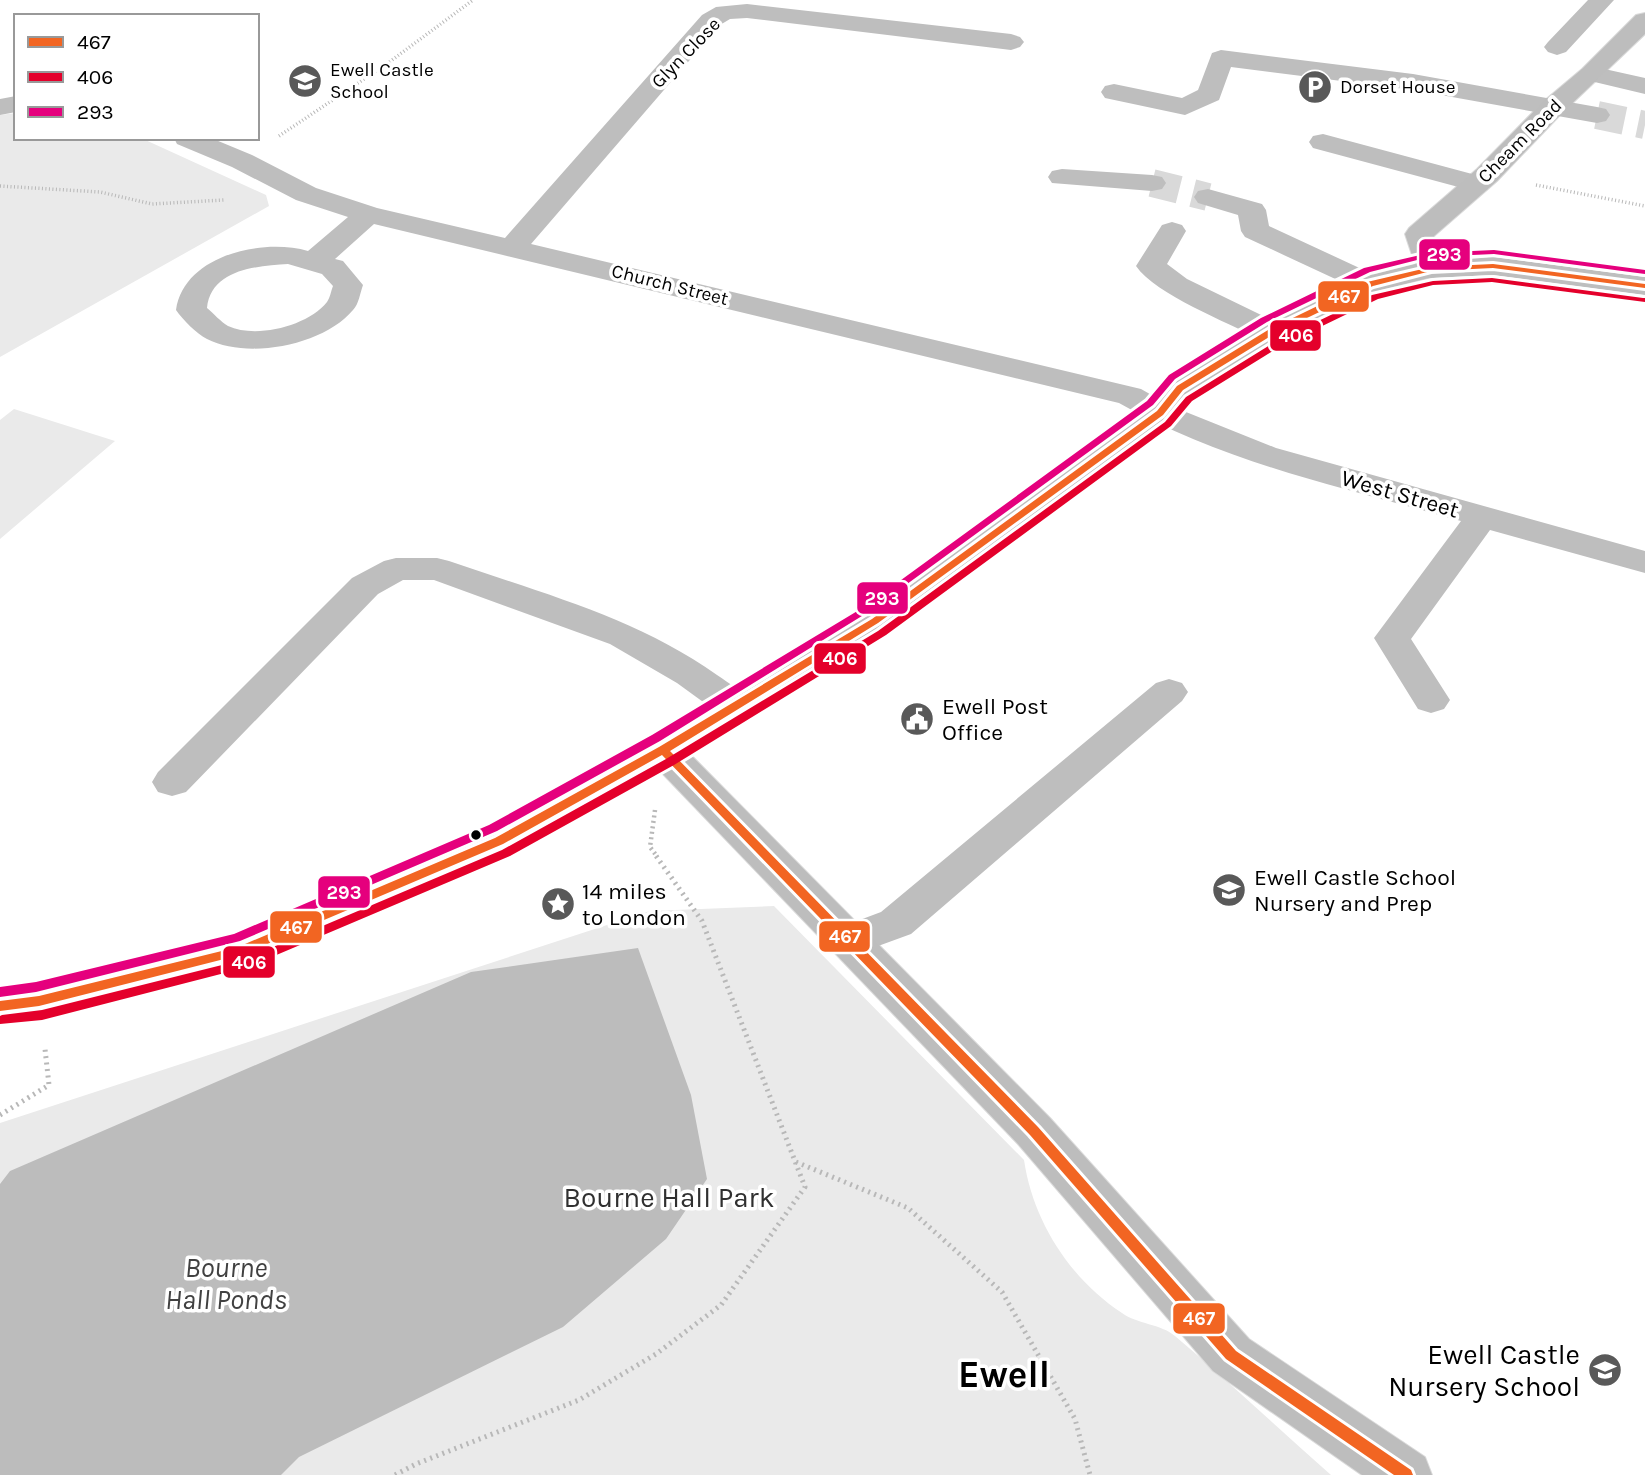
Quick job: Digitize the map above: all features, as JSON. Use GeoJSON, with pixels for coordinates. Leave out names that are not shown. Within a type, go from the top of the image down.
{"type":"FeatureCollection","features":[{"type":"Feature","properties":{"kind":"main road","name":"Cheam Road"},"geometry":{"type":"LineString","coordinates":[[1431,269],[1419,234],[1482,180],[1553,107],[1591,74],[1645,20]]}},
{"type":"Feature","properties":{"kind":"main road"},"geometry":{"type":"LineString","coordinates":[[20,1004],[240,951],[499,841],[663,750],[875,621],[1160,413],[1180,388],[1272,332],[1370,284],[1431,269]]}},
{"type":"Feature","properties":{"kind":"main road"},"geometry":{"type":"LineString","coordinates":[[663,750],[1034,1131],[1231,1355],[1406,1475]]}},
{"type":"Feature","properties":{"kind":"street"},"geometry":{"type":"LineString","coordinates":[[1557,47],[1602,0]]}},
{"type":"Feature","properties":{"kind":"street","name":"Glyn Close"},"geometry":{"type":"LineString","coordinates":[[513,247],[711,20],[725,12],[747,11],[1012,42]]}},
{"type":"Feature","properties":{"kind":"street"},"geometry":{"type":"LineString","coordinates":[[1114,92],[1185,107],[1210,94],[1221,58],[1413,82],[1597,115]]}},
{"type":"Feature","properties":{"kind":"street"},"geometry":{"type":"LineString","coordinates":[[1591,74],[1645,86]]}},
{"type":"Feature","properties":{"kind":"street","name":"Church Street"},"geometry":{"type":"LineString","coordinates":[[192,140],[242,161],[306,194],[369,214],[1130,396],[1160,413]]}},
{"type":"Feature","properties":{"kind":"street"},"geometry":{"type":"LineString","coordinates":[[1323,142],[1482,180]]}},
{"type":"Feature","properties":{"kind":"street"},"geometry":{"type":"LineString","coordinates":[[1062,177],[1152,183]]}},
{"type":"Feature","properties":{"kind":"street"},"geometry":{"type":"LineString","coordinates":[[1208,197],[1252,210],[1255,231],[1370,284]]}},
{"type":"Feature","properties":{"kind":"street"},"geometry":{"type":"LineString","coordinates":[[317,259],[338,269],[348,282],[348,299],[335,315],[312,329],[282,337],[251,340],[222,335],[201,325],[191,310],[194,294],[208,278],[231,265],[260,257],[289,255],[317,259],[369,214]]}},
{"type":"Feature","properties":{"kind":"street"},"geometry":{"type":"LineString","coordinates":[[1172,231],[1152,266],[1176,285],[1272,332]]}},
{"type":"Feature","properties":{"kind":"street"},"geometry":{"type":"LineString","coordinates":[[1431,269],[1493,266],[1645,286]]}},
{"type":"Feature","properties":{"kind":"street","name":"West Street"},"geometry":{"type":"LineString","coordinates":[[1160,413],[1264,456],[1645,562]]}},
{"type":"Feature","properties":{"kind":"street"},"geometry":{"type":"LineString","coordinates":[[1431,700],[1392,638],[1482,517]]}},
{"type":"Feature","properties":{"kind":"street"},"geometry":{"type":"LineString","coordinates":[[172,782],[366,586],[396,569],[437,569],[623,635],[690,674],[734,706]]}},
{"type":"Feature","properties":{"kind":"street"},"geometry":{"type":"LineString","coordinates":[[848,941],[896,923],[1169,692]]}},
{"type":"Feature","properties":{"kind":"path"},"geometry":{"type":"LineString","coordinates":[[277,138],[388,63],[473,0]]}},
{"type":"Feature","properties":{"kind":"path"},"geometry":{"type":"LineString","coordinates":[[1482,180],[1645,206]]}},
{"type":"Feature","properties":{"kind":"path"},"geometry":{"type":"LineString","coordinates":[[0,186],[100,192],[152,204],[232,199]]}},
{"type":"Feature","properties":{"kind":"path"},"geometry":{"type":"LineString","coordinates":[[396,1475],[416,1464],[579,1400],[656,1354],[721,1305],[805,1187],[702,921],[650,847],[663,750]]}},
{"type":"Feature","properties":{"kind":"path"},"geometry":{"type":"LineString","coordinates":[[0,1115],[49,1085],[20,1004]]}},
{"type":"Feature","properties":{"kind":"path"},"geometry":{"type":"LineString","coordinates":[[795,1162],[908,1208],[1002,1292],[1075,1419],[1090,1475]]}},
{"type":"Feature","properties":{"kind":"green space"},"geometry":{"type":"Polygon","coordinates":[[[14,113],[14,140],[145,140],[266,195],[269,206],[0,357],[0,115],[14,113]]]}},
{"type":"Feature","properties":{"kind":"green space"},"geometry":{"type":"Polygon","coordinates":[[[14,409],[115,441],[0,539],[0,420],[14,409]]]}},
{"type":"Feature","properties":{"kind":"green space","name":"Bourne Hall Park"},"geometry":{"type":"Polygon","coordinates":[[[774,906],[1024,1160],[1036,1205],[1045,1226],[1057,1247],[1086,1283],[1128,1317],[1175,1336],[1331,1475],[0,1475],[0,1123],[650,911],[774,906]]]}},
{"type":"Feature","properties":{"kind":"water","name":"Bourne Hall Ponds"},"geometry":{"type":"Polygon","coordinates":[[[638,948],[691,1095],[707,1179],[666,1239],[563,1327],[299,1457],[281,1475],[0,1475],[0,1184],[10,1171],[471,972],[638,948]]]}},
{"type":"Feature","properties":{"kind":"tunnel"},"geometry":{"type":"LineString","coordinates":[[1597,115],[1645,125]]}},
{"type":"Feature","properties":{"kind":"tunnel"},"geometry":{"type":"LineString","coordinates":[[1152,183],[1208,197]]}},
{"type":"Feature","properties":{"kind":"transit line","name":"293"},"geometry":{"type":"LineString","coordinates":[[0,992],[36,987],[236,938],[493,828],[656,738],[867,609],[1150,403],[1172,377],[1264,320],[1367,270],[1429,255],[1494,252],[1645,272]]}},
{"type":"Feature","properties":{"kind":"transit line","name":"467"},"geometry":{"type":"LineString","coordinates":[[0,1006],[39,1001],[240,951],[499,841],[663,750],[875,621],[1160,413],[1180,388],[1271,332],[1370,284],[1431,269],[1493,266],[1645,286]]}},
{"type":"Feature","properties":{"kind":"transit line","name":"406"},"geometry":{"type":"LineString","coordinates":[[2,1020],[42,1015],[244,964],[506,853],[670,762],[882,633],[1168,424],[1189,399],[1278,344],[1375,297],[1433,283],[1492,280],[1643,300]]}},
{"type":"Feature","properties":{"kind":"transit line","name":"467"},"geometry":{"type":"LineString","coordinates":[[663,750],[1034,1131],[1231,1355],[1406,1475]]}},
{"type":"Feature","properties":{"kind":"place","name":"Ewell Castle School"},"geometry":{"type":"Point","coordinates":[305,81]}},
{"type":"Feature","properties":{"kind":"place","name":"Dorset House"},"geometry":{"type":"Point","coordinates":[1315,87]}},
{"type":"Feature","properties":{"kind":"place","name":"Ewell Post Office"},"geometry":{"type":"Point","coordinates":[917,719]}},
{"type":"Feature","properties":{"kind":"place","name":"Ewell Castle School Nursery and Prep"},"geometry":{"type":"Point","coordinates":[1229,890]}},
{"type":"Feature","properties":{"kind":"place","name":"14 miles to London"},"geometry":{"type":"Point","coordinates":[558,904]}},
{"type":"Feature","properties":{"kind":"place","name":"Ewell Castle Nursery School"},"geometry":{"type":"Point","coordinates":[1605,1370]}},
{"type":"Feature","properties":{"kind":"district","name":"Ewell"},"geometry":{"type":"Point","coordinates":[1004,1374]}}]}
